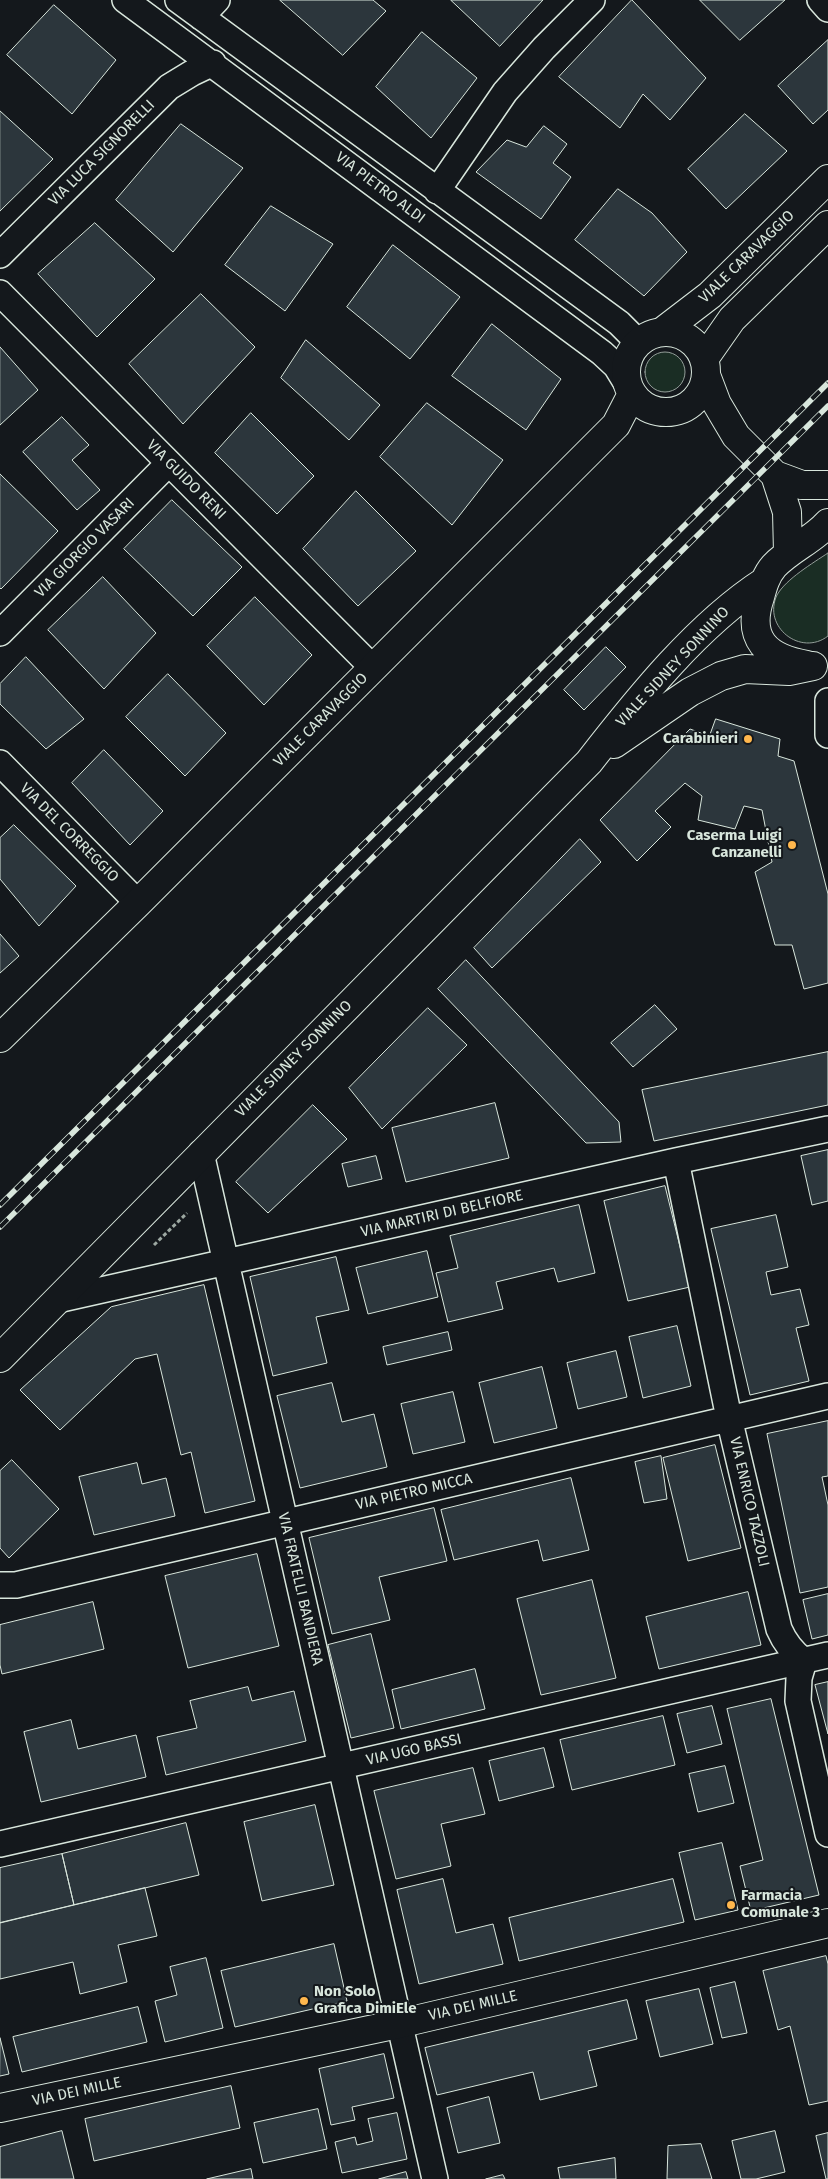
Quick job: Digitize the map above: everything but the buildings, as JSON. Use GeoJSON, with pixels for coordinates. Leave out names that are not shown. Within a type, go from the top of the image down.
{"type":"FeatureCollection","features":[{"type":"Feature","properties":{"kind":"street","name":"VIA PIETRO ALDI"},"geometry":{"type":"LineString","coordinates":[[125,0],[213,63],[602,353],[616,366],[630,389]]}},
{"type":"Feature","properties":{"kind":"street","name":"VIA PIETRO ALDI"},"geometry":{"type":"LineString","coordinates":[[178,0],[210,9],[437,191],[619,323],[638,342]]}},
{"type":"Feature","properties":{"kind":"street"},"geometry":{"type":"LineString","coordinates":[[437,191],[505,92],[544,48],[592,0]]}},
{"type":"Feature","properties":{"kind":"street"},"geometry":{"type":"LineString","coordinates":[[820,0],[828,9]]}},
{"type":"Feature","properties":{"kind":"street","name":"VIA LUCA SIGNORELLI"},"geometry":{"type":"LineString","coordinates":[[0,255],[169,87],[213,63]]}},
{"type":"Feature","properties":{"kind":"street","name":"VIALE CARAVAGGIO"},"geometry":{"type":"LineString","coordinates":[[0,1038],[138,903],[616,425],[630,389],[627,361],[629,354],[638,342],[650,334],[663,331],[710,295],[828,179]]}},
{"type":"Feature","properties":{"kind":"street"},"geometry":{"type":"LineString","coordinates":[[675,411],[692,402],[698,396],[705,382],[705,367],[732,319],[828,225]]}},
{"type":"Feature","properties":{"kind":"street","name":"VIA GUIDO RENI"},"geometry":{"type":"LineString","coordinates":[[0,293],[372,667]]}},
{"type":"Feature","properties":{"kind":"street"},"geometry":{"type":"LineString","coordinates":[[663,331],[680,334],[695,344],[718,404],[736,436],[775,475],[802,485],[828,485]]}},
{"type":"Feature","properties":{"kind":"street"},"geometry":{"type":"LineString","coordinates":[[630,389],[642,404],[654,411],[675,411],[736,436]]}},
{"type":"Feature","properties":{"kind":"street","name":"VIA GIORGIO VASARI"},"geometry":{"type":"LineString","coordinates":[[0,633],[169,463]]}},
{"type":"Feature","properties":{"kind":"street"},"geometry":{"type":"LineString","coordinates":[[775,475],[787,512],[788,553]]}},
{"type":"Feature","properties":{"kind":"street"},"geometry":{"type":"LineString","coordinates":[[821,664],[791,662],[779,658],[766,648],[756,633],[754,614],[765,581],[772,568],[788,553],[828,523]]}},
{"type":"Feature","properties":{"kind":"street","name":"VIALE SIDNEY SONNINO"},"geometry":{"type":"LineString","coordinates":[[0,1358],[589,762],[632,707],[720,614],[740,597],[765,581]]}},
{"type":"Feature","properties":{"kind":"street","name":"VIALE SIDNEY SONNINO"},"geometry":{"type":"LineString","coordinates":[[589,762],[690,692],[721,676],[744,669],[789,671],[821,664]]}},
{"type":"Feature","properties":{"kind":"street"},"geometry":{"type":"LineString","coordinates":[[828,701],[828,735]]}},
{"type":"Feature","properties":{"kind":"street","name":"VIA DEL CORREGGIO"},"geometry":{"type":"LineString","coordinates":[[0,763],[138,903]]}},
{"type":"Feature","properties":{"kind":"street","name":"VIA MARTIRI DI BELFIORE"},"geometry":{"type":"LineString","coordinates":[[57,1300],[676,1161],[828,1129]]}},
{"type":"Feature","properties":{"kind":"street","name":"VIA FRATELLI BANDIERA"},"geometry":{"type":"LineString","coordinates":[[201,1153],[434,2179]]}},
{"type":"Feature","properties":{"kind":"street","name":"VIA ENRICO TAZZOLI"},"geometry":{"type":"LineString","coordinates":[[676,1161],[729,1418],[779,1629],[793,1653],[816,1658]]}},
{"type":"Feature","properties":{"kind":"street","name":"VIA PIETRO MICCA"},"geometry":{"type":"LineString","coordinates":[[0,1585],[16,1585],[828,1396]]}},
{"type":"Feature","properties":{"kind":"street"},"geometry":{"type":"LineString","coordinates":[[816,1658],[799,1678],[798,1701],[828,1834]]}},
{"type":"Feature","properties":{"kind":"street","name":"VIA UGO BASSI"},"geometry":{"type":"LineString","coordinates":[[0,1844],[816,1658]]}},
{"type":"Feature","properties":{"kind":"street","name":"VIA DEI MILLE"},"geometry":{"type":"LineString","coordinates":[[0,2108],[398,2024],[828,1923]]}},
{"type":"Feature","properties":{"kind":"path"},"geometry":{"type":"LineString","coordinates":[[148,1251],[210,1192]]}},
{"type":"Feature","properties":{"kind":"green space"},"geometry":{"type":"Polygon","coordinates":[[[665,352],[679,358],[685,372],[679,386],[665,392],[651,386],[645,372],[651,358],[665,352]]]}},
{"type":"Feature","properties":{"kind":"green space"},"geometry":{"type":"Polygon","coordinates":[[[828,553],[828,636],[817,642],[796,641],[779,628],[775,618],[774,607],[777,595],[793,577],[828,553]]]}},
{"type":"Feature","properties":{"kind":"railway"},"geometry":{"type":"LineString","coordinates":[[0,1205],[828,383]]}},
{"type":"Feature","properties":{"kind":"railway"},"geometry":{"type":"LineString","coordinates":[[0,1227],[828,406]]}},
{"type":"Feature","properties":{"kind":"place","name":"Carabinieri"},"geometry":{"type":"Point","coordinates":[748,739]}},
{"type":"Feature","properties":{"kind":"place","name":"Caserma Luigi Canzanelli"},"geometry":{"type":"Point","coordinates":[792,845]}},
{"type":"Feature","properties":{"kind":"place","name":"Farmacia Comunale 3"},"geometry":{"type":"Point","coordinates":[731,1905]}},
{"type":"Feature","properties":{"kind":"place","name":"Non Solo Grafica DimiEle"},"geometry":{"type":"Point","coordinates":[304,2001]}}]}
